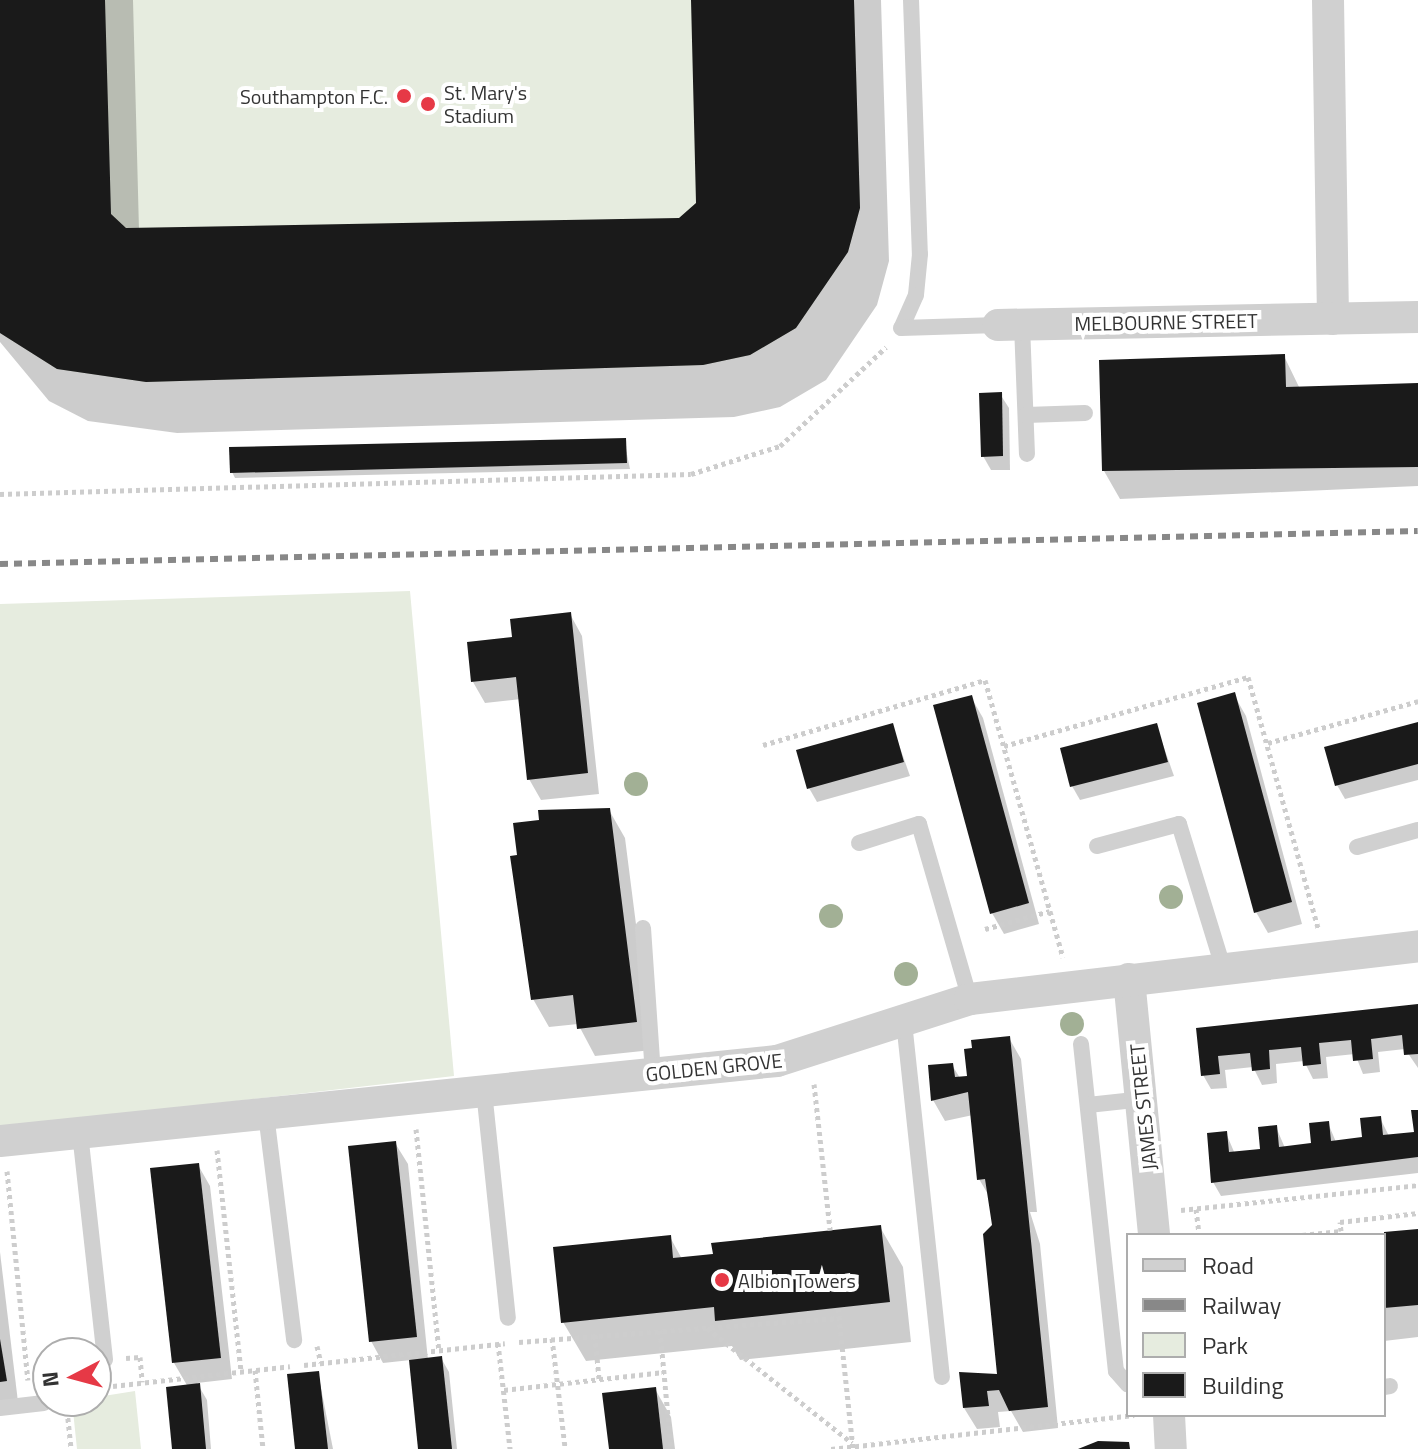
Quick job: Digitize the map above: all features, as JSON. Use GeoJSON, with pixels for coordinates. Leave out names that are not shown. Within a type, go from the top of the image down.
{"type":"FeatureCollection","features":[{"type":"Feature","properties":{"kind":"street"},"geometry":{"type":"LineString","coordinates":[[1328,0],[1333,319]]}},
{"type":"Feature","properties":{"kind":"street","name":"MELBOURNE STREET"},"geometry":{"type":"LineString","coordinates":[[1010,325],[1418,317]]}},
{"type":"Feature","properties":{"kind":"street","name":"GOLDEN GROVE"},"geometry":{"type":"LineString","coordinates":[[2,1141],[811,1055],[970,999],[1418,946]]}},
{"type":"Feature","properties":{"kind":"street","name":"JAMES STREET"},"geometry":{"type":"LineString","coordinates":[[1129,979],[1144,1099],[1153,1224]]}},
{"type":"Feature","properties":{"kind":"street"},"geometry":{"type":"LineString","coordinates":[[1169,1417],[1171,1449]]}},
{"type":"Feature","properties":{"kind":"lane"},"geometry":{"type":"LineString","coordinates":[[911,0],[920,254],[916,295],[901,328],[1010,325],[1026,415],[1027,454]]}},
{"type":"Feature","properties":{"kind":"lane"},"geometry":{"type":"LineString","coordinates":[[1026,415],[1085,413]]}},
{"type":"Feature","properties":{"kind":"lane"},"geometry":{"type":"LineString","coordinates":[[859,843],[919,824],[970,999]]}},
{"type":"Feature","properties":{"kind":"lane"},"geometry":{"type":"LineString","coordinates":[[1097,846],[1179,824],[1223,967]]}},
{"type":"Feature","properties":{"kind":"lane"},"geometry":{"type":"LineString","coordinates":[[1357,847],[1418,830]]}},
{"type":"Feature","properties":{"kind":"lane"},"geometry":{"type":"LineString","coordinates":[[643,928],[653,1074]]}},
{"type":"Feature","properties":{"kind":"lane"},"geometry":{"type":"LineString","coordinates":[[904,1022],[942,1377]]}},
{"type":"Feature","properties":{"kind":"lane"},"geometry":{"type":"LineString","coordinates":[[1081,1044],[1116,1371],[1126,1383]]}},
{"type":"Feature","properties":{"kind":"lane"},"geometry":{"type":"LineString","coordinates":[[484,1091],[508,1318]]}},
{"type":"Feature","properties":{"kind":"lane"},"geometry":{"type":"LineString","coordinates":[[1088,1105],[1144,1099]]}},
{"type":"Feature","properties":{"kind":"lane"},"geometry":{"type":"LineString","coordinates":[[266,1114],[294,1340]]}},
{"type":"Feature","properties":{"kind":"lane"},"geometry":{"type":"LineString","coordinates":[[80,1133],[102,1337]]}},
{"type":"Feature","properties":{"kind":"lane"},"geometry":{"type":"LineString","coordinates":[[0,1408],[32,1405]]}},
{"type":"Feature","properties":{"kind":"path"},"geometry":{"type":"LineString","coordinates":[[0,494],[691,474],[780,446],[838,399],[901,328]]}},
{"type":"Feature","properties":{"kind":"path"},"geometry":{"type":"LineString","coordinates":[[1004,746],[1248,677],[1326,956]]}},
{"type":"Feature","properties":{"kind":"path"},"geometry":{"type":"LineString","coordinates":[[763,745],[985,680],[1071,985]]}},
{"type":"Feature","properties":{"kind":"path"},"geometry":{"type":"LineString","coordinates":[[1268,743],[1418,701]]}},
{"type":"Feature","properties":{"kind":"path"},"geometry":{"type":"LineString","coordinates":[[985,929],[1050,911]]}},
{"type":"Feature","properties":{"kind":"path"},"geometry":{"type":"LineString","coordinates":[[811,1055],[830,1230]]}},
{"type":"Feature","properties":{"kind":"path"},"geometry":{"type":"LineString","coordinates":[[412,1099],[439,1350]]}},
{"type":"Feature","properties":{"kind":"path"},"geometry":{"type":"LineString","coordinates":[[213,1119],[241,1372]]}},
{"type":"Feature","properties":{"kind":"path"},"geometry":{"type":"LineString","coordinates":[[2,1141],[32,1366]]}},
{"type":"Feature","properties":{"kind":"path"},"geometry":{"type":"LineString","coordinates":[[1153,1224],[1196,1209],[1418,1185]]}},
{"type":"Feature","properties":{"kind":"path"},"geometry":{"type":"LineString","coordinates":[[1196,1209],[1199,1233]]}},
{"type":"Feature","properties":{"kind":"path"},"geometry":{"type":"LineString","coordinates":[[1322,1233],[1341,1231],[1340,1222],[1418,1213]]}},
{"type":"Feature","properties":{"kind":"path"},"geometry":{"type":"LineString","coordinates":[[838,1308],[852,1446]]}},
{"type":"Feature","properties":{"kind":"path"},"geometry":{"type":"LineString","coordinates":[[508,1318],[496,1319],[510,1449]]}},
{"type":"Feature","properties":{"kind":"path"},"geometry":{"type":"LineString","coordinates":[[112,1385],[552,1338],[839,1318]]}},
{"type":"Feature","properties":{"kind":"path"},"geometry":{"type":"LineString","coordinates":[[707,1327],[852,1446]]}},
{"type":"Feature","properties":{"kind":"path"},"geometry":{"type":"LineString","coordinates":[[660,1330],[671,1449]]}},
{"type":"Feature","properties":{"kind":"path"},"geometry":{"type":"LineString","coordinates":[[595,1335],[599,1379]]}},
{"type":"Feature","properties":{"kind":"path"},"geometry":{"type":"LineString","coordinates":[[552,1338],[565,1447]]}},
{"type":"Feature","properties":{"kind":"path"},"geometry":{"type":"LineString","coordinates":[[255,1370],[263,1449]]}},
{"type":"Feature","properties":{"kind":"path"},"geometry":{"type":"LineString","coordinates":[[504,1390],[664,1372]]}},
{"type":"Feature","properties":{"kind":"path"},"geometry":{"type":"LineString","coordinates":[[831,1449],[1126,1416]]}},
{"type":"Feature","properties":{"kind":"path"},"geometry":{"type":"LineString","coordinates":[[68,1417],[71,1449]]}},
{"type":"Feature","properties":{"kind":"green space","name":"St. Mary's Stadium"},"geometry":{"type":"Polygon","coordinates":[[[0,0],[854,0],[860,208],[848,252],[796,328],[750,355],[703,365],[146,382],[57,369],[0,333],[0,0]]]}},
{"type":"Feature","properties":{"kind":"green space"},"geometry":{"type":"Polygon","coordinates":[[[410,591],[454,1076],[0,1128],[0,604],[410,591]]]}},
{"type":"Feature","properties":{"kind":"green space"},"geometry":{"type":"Polygon","coordinates":[[[135,1391],[141,1449],[77,1449],[74,1417],[112,1417],[112,1395],[135,1391]]]}},
{"type":"Feature","properties":{"kind":"building"},"geometry":{"type":"Polygon","coordinates":[[[0,0],[105,0],[111,214],[126,228],[679,218],[696,203],[691,0],[854,0],[860,208],[848,252],[796,328],[750,355],[703,365],[146,382],[57,369],[0,333],[0,0]]]}},
{"type":"Feature","properties":{"kind":"building"},"geometry":{"type":"Polygon","coordinates":[[[1285,354],[1286,387],[1418,383],[1418,467],[1102,471],[1099,360],[1285,354]]]}},
{"type":"Feature","properties":{"kind":"building"},"geometry":{"type":"Polygon","coordinates":[[[1002,392],[1003,456],[981,457],[979,393],[1002,392]]]}},
{"type":"Feature","properties":{"kind":"building"},"geometry":{"type":"Polygon","coordinates":[[[626,438],[627,463],[230,473],[229,447],[626,438]]]}},
{"type":"Feature","properties":{"kind":"building"},"geometry":{"type":"Polygon","coordinates":[[[571,612],[588,773],[527,780],[516,677],[471,682],[467,642],[512,637],[510,619],[571,612]]]}},
{"type":"Feature","properties":{"kind":"building"},"geometry":{"type":"Polygon","coordinates":[[[1235,692],[1292,902],[1254,913],[1197,703],[1235,692]]]}},
{"type":"Feature","properties":{"kind":"building"},"geometry":{"type":"Polygon","coordinates":[[[972,695],[1029,903],[990,914],[933,705],[972,695]]]}},
{"type":"Feature","properties":{"kind":"building"},"geometry":{"type":"Polygon","coordinates":[[[1418,722],[1418,764],[1335,786],[1324,747],[1418,722]]]}},
{"type":"Feature","properties":{"kind":"building"},"geometry":{"type":"Polygon","coordinates":[[[893,723],[904,762],[807,789],[796,750],[893,723]]]}},
{"type":"Feature","properties":{"kind":"building"},"geometry":{"type":"Polygon","coordinates":[[[1157,723],[1168,762],[1070,787],[1060,748],[1157,723]]]}},
{"type":"Feature","properties":{"kind":"building"},"geometry":{"type":"Polygon","coordinates":[[[610,808],[637,1022],[577,1029],[573,995],[531,1000],[510,856],[517,855],[513,823],[539,820],[538,810],[610,808]]]}},
{"type":"Feature","properties":{"kind":"building"},"geometry":{"type":"Polygon","coordinates":[[[1418,1004],[1418,1054],[1404,1055],[1402,1035],[1371,1039],[1373,1059],[1353,1061],[1351,1040],[1319,1043],[1321,1064],[1303,1066],[1301,1047],[1269,1050],[1270,1069],[1252,1071],[1250,1053],[1218,1056],[1220,1074],[1201,1076],[1196,1028],[1418,1004]]]}},
{"type":"Feature","properties":{"kind":"building"},"geometry":{"type":"Polygon","coordinates":[[[1010,1036],[1048,1407],[1009,1411],[999,1390],[987,1391],[989,1406],[963,1408],[959,1372],[997,1374],[983,1234],[992,1225],[985,1179],[977,1180],[968,1092],[931,1101],[928,1065],[953,1063],[955,1077],[967,1076],[964,1049],[972,1048],[971,1040],[1010,1036]]]}},
{"type":"Feature","properties":{"kind":"building"},"geometry":{"type":"Polygon","coordinates":[[[1411,1110],[1418,1110],[1418,1157],[1211,1183],[1207,1133],[1227,1131],[1229,1152],[1260,1149],[1258,1127],[1277,1125],[1279,1147],[1311,1143],[1309,1123],[1329,1121],[1331,1141],[1362,1137],[1360,1118],[1381,1116],[1383,1135],[1414,1132],[1411,1110]]]}},
{"type":"Feature","properties":{"kind":"building"},"geometry":{"type":"Polygon","coordinates":[[[396,1141],[417,1337],[369,1342],[348,1146],[396,1141]]]}},
{"type":"Feature","properties":{"kind":"building"},"geometry":{"type":"Polygon","coordinates":[[[199,1163],[221,1358],[172,1363],[150,1168],[199,1163]]]}},
{"type":"Feature","properties":{"kind":"building","name":"Albion Towers"},"geometry":{"type":"Polygon","coordinates":[[[881,1225],[890,1302],[715,1321],[714,1307],[561,1323],[553,1247],[671,1235],[673,1258],[713,1254],[711,1243],[881,1225]]]}},
{"type":"Feature","properties":{"kind":"building"},"geometry":{"type":"Polygon","coordinates":[[[1418,1229],[1418,1305],[1386,1308],[1384,1232],[1418,1229]]]}},
{"type":"Feature","properties":{"kind":"building"},"geometry":{"type":"Polygon","coordinates":[[[0,1339],[7,1381],[0,1382],[0,1339]]]}},
{"type":"Feature","properties":{"kind":"building"},"geometry":{"type":"Polygon","coordinates":[[[442,1356],[452,1449],[418,1449],[409,1360],[442,1356]]]}},
{"type":"Feature","properties":{"kind":"building"},"geometry":{"type":"Polygon","coordinates":[[[319,1371],[328,1449],[295,1449],[287,1374],[319,1371]]]}},
{"type":"Feature","properties":{"kind":"building"},"geometry":{"type":"Polygon","coordinates":[[[200,1383],[206,1449],[172,1449],[166,1387],[200,1383]]]}},
{"type":"Feature","properties":{"kind":"building"},"geometry":{"type":"Polygon","coordinates":[[[656,1387],[663,1449],[609,1449],[602,1393],[656,1387]]]}},
{"type":"Feature","properties":{"kind":"building"},"geometry":{"type":"Polygon","coordinates":[[[1098,1441],[1129,1442],[1130,1449],[1078,1449],[1098,1441]]]}},
{"type":"Feature","properties":{"kind":"railway"},"geometry":{"type":"LineString","coordinates":[[0,564],[1418,531]]}},
{"type":"Feature","properties":{"kind":"place","name":"Southampton F.C."},"geometry":{"type":"Point","coordinates":[404,96]}},
{"type":"Feature","properties":{"kind":"place","name":"St. Mary's Stadium"},"geometry":{"type":"Point","coordinates":[428,104]}},
{"type":"Feature","properties":{"kind":"place","name":"Albion Towers"},"geometry":{"type":"Point","coordinates":[722,1280]}}]}
